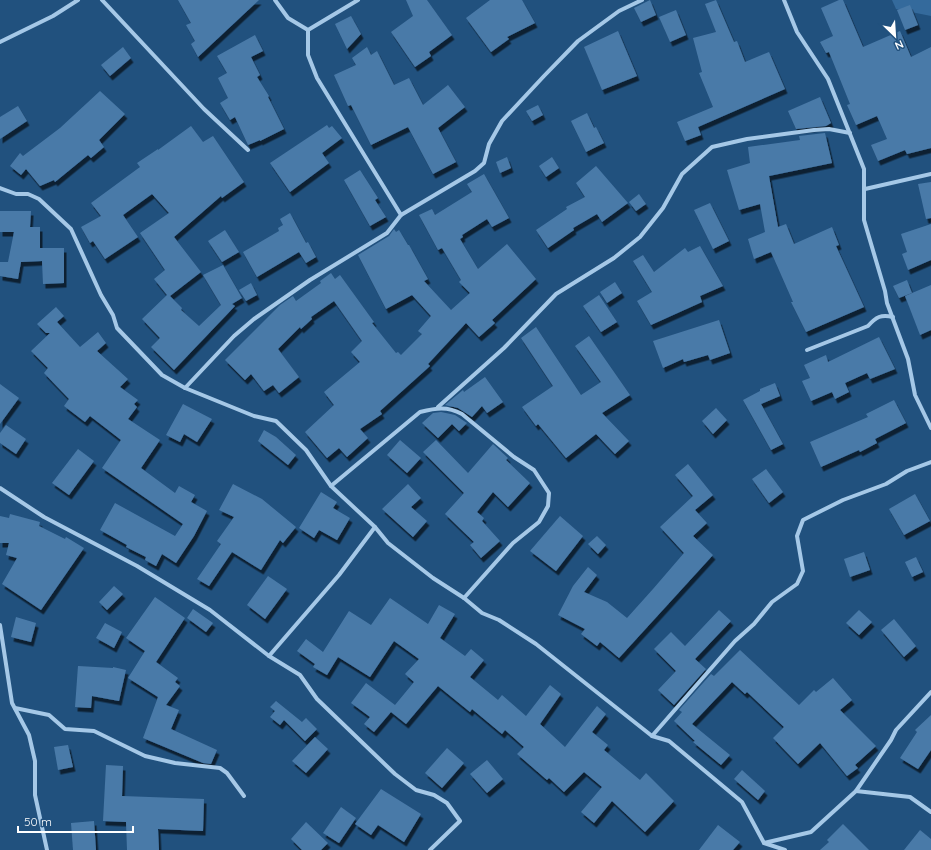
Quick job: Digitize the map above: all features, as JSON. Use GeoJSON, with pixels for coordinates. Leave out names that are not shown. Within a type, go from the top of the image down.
{"type":"FeatureCollection","features":[{"type":"Feature","properties":{"kind":"street"},"geometry":{"type":"LineString","coordinates":[[0,42],[53,16],[78,0]]}},
{"type":"Feature","properties":{"kind":"street"},"geometry":{"type":"LineString","coordinates":[[102,0],[204,109],[248,150]]}},
{"type":"Feature","properties":{"kind":"street"},"geometry":{"type":"LineString","coordinates":[[275,0],[288,18],[308,30]]}},
{"type":"Feature","properties":{"kind":"street"},"geometry":{"type":"LineString","coordinates":[[308,30],[358,0]]}},
{"type":"Feature","properties":{"kind":"street"},"geometry":{"type":"LineString","coordinates":[[185,388],[234,336],[254,319],[310,280],[378,240],[387,233],[401,215],[474,171],[484,163],[489,144],[502,121],[544,76],[578,41],[619,11],[642,0]]}},
{"type":"Feature","properties":{"kind":"street"},"geometry":{"type":"LineString","coordinates":[[784,0],[797,32],[828,79],[864,169],[864,220],[892,317],[908,359],[915,395],[931,428]]}},
{"type":"Feature","properties":{"kind":"street"},"geometry":{"type":"LineString","coordinates":[[308,30],[308,55],[317,78],[401,215]]}},
{"type":"Feature","properties":{"kind":"street"},"geometry":{"type":"LineString","coordinates":[[438,407],[504,348],[556,294],[614,258],[640,237],[663,208],[682,174],[712,147],[747,139],[814,130],[829,129],[850,133]]}},
{"type":"Feature","properties":{"kind":"street"},"geometry":{"type":"LineString","coordinates":[[865,190],[931,174]]}},
{"type":"Feature","properties":{"kind":"street"},"geometry":{"type":"LineString","coordinates":[[0,188],[16,194],[28,194],[39,198],[71,229],[101,295],[113,315],[117,328],[162,374],[185,388],[254,416],[276,421],[306,450],[331,486],[375,527],[388,543],[401,554],[432,578],[464,598],[482,613],[499,620],[536,644],[652,736],[669,741],[742,802],[764,843],[785,850]]}},
{"type":"Feature","properties":{"kind":"street"},"geometry":{"type":"LineString","coordinates":[[807,350],[868,326],[874,318],[883,315],[892,317]]}},
{"type":"Feature","properties":{"kind":"street"},"geometry":{"type":"LineString","coordinates":[[331,486],[420,412],[438,407],[452,409],[462,414],[518,461],[534,470],[549,492],[548,506],[539,522],[513,543],[464,598]]}},
{"type":"Feature","properties":{"kind":"street"},"geometry":{"type":"LineString","coordinates":[[652,736],[735,641],[754,624],[772,602],[797,584],[803,571],[797,536],[803,520],[843,500],[886,484],[907,471],[931,462]]}},
{"type":"Feature","properties":{"kind":"street"},"geometry":{"type":"LineString","coordinates":[[0,488],[44,517],[137,566],[210,610],[269,656],[300,675],[317,699],[395,774],[416,790],[434,795],[447,803],[460,821],[430,850]]}},
{"type":"Feature","properties":{"kind":"street"},"geometry":{"type":"LineString","coordinates":[[269,656],[339,575],[375,527]]}},
{"type":"Feature","properties":{"kind":"street"},"geometry":{"type":"LineString","coordinates":[[0,625],[12,703],[29,735],[35,761],[36,795],[47,850]]}},
{"type":"Feature","properties":{"kind":"street"},"geometry":{"type":"LineString","coordinates":[[764,843],[811,832],[856,791],[891,740],[896,730],[931,692]]}},
{"type":"Feature","properties":{"kind":"street"},"geometry":{"type":"LineString","coordinates":[[15,708],[49,715],[65,729],[94,732],[145,756],[175,763],[220,768],[244,796]]}},
{"type":"Feature","properties":{"kind":"street"},"geometry":{"type":"LineString","coordinates":[[856,791],[910,797],[931,812]]}},
{"type":"Feature","properties":{"kind":"shaded area"},"geometry":{"type":"Polygon","coordinates":[[[892,0],[931,0],[931,16],[896,9],[892,0]]]}},
{"type":"Feature","properties":{"kind":"building"},"geometry":{"type":"Polygon","coordinates":[[[178,0],[259,0],[198,57],[191,44],[195,41],[186,25],[191,23],[178,0]]]}},
{"type":"Feature","properties":{"kind":"building"},"geometry":{"type":"Polygon","coordinates":[[[406,0],[427,0],[452,35],[429,52],[431,56],[415,67],[391,32],[413,16],[406,0]]]}},
{"type":"Feature","properties":{"kind":"building"},"geometry":{"type":"Polygon","coordinates":[[[490,0],[522,0],[535,23],[507,37],[509,39],[491,52],[466,18],[490,0]]]}},
{"type":"Feature","properties":{"kind":"building"},"geometry":{"type":"Polygon","coordinates":[[[650,0],[656,15],[641,22],[634,8],[650,0]]]}},
{"type":"Feature","properties":{"kind":"building"},"geometry":{"type":"Polygon","coordinates":[[[716,0],[734,42],[737,41],[745,62],[769,52],[785,89],[698,127],[701,135],[685,141],[677,122],[713,107],[699,73],[702,72],[693,38],[716,32],[705,4],[716,0]]]}},
{"type":"Feature","properties":{"kind":"building"},"geometry":{"type":"Polygon","coordinates":[[[839,0],[843,0],[863,47],[900,31],[911,57],[931,47],[931,148],[907,154],[905,150],[878,161],[871,145],[887,139],[877,116],[856,125],[847,105],[850,104],[829,52],[826,53],[820,42],[833,36],[821,8],[839,0]]]}},
{"type":"Feature","properties":{"kind":"building"},"geometry":{"type":"Polygon","coordinates":[[[910,5],[918,25],[905,30],[897,10],[910,5]]]}},
{"type":"Feature","properties":{"kind":"building"},"geometry":{"type":"Polygon","coordinates":[[[676,10],[686,35],[670,42],[659,17],[676,10]]]}},
{"type":"Feature","properties":{"kind":"building"},"geometry":{"type":"Polygon","coordinates":[[[351,16],[361,34],[347,49],[335,24],[351,16]]]}},
{"type":"Feature","properties":{"kind":"building"},"geometry":{"type":"Polygon","coordinates":[[[618,31],[637,76],[602,90],[584,47],[618,31]]]}},
{"type":"Feature","properties":{"kind":"building"},"geometry":{"type":"Polygon","coordinates":[[[255,35],[263,51],[251,57],[260,75],[257,77],[269,96],[268,97],[284,129],[260,141],[248,145],[235,117],[230,120],[220,103],[228,98],[218,78],[227,73],[217,56],[255,35]]]}},
{"type":"Feature","properties":{"kind":"building"},"geometry":{"type":"Polygon","coordinates":[[[123,47],[131,58],[110,76],[101,65],[123,47]]]}},
{"type":"Feature","properties":{"kind":"building"},"geometry":{"type":"Polygon","coordinates":[[[367,47],[371,55],[377,51],[394,85],[409,78],[423,105],[448,85],[465,107],[438,128],[456,162],[433,174],[408,127],[371,145],[351,105],[348,106],[334,75],[356,65],[352,58],[367,47]]]}},
{"type":"Feature","properties":{"kind":"building"},"geometry":{"type":"Polygon","coordinates":[[[100,91],[125,114],[99,140],[104,147],[91,158],[88,155],[55,182],[54,180],[40,186],[26,169],[21,175],[10,166],[20,153],[23,156],[60,128],[100,91]]]}},
{"type":"Feature","properties":{"kind":"building"},"geometry":{"type":"Polygon","coordinates":[[[820,97],[831,123],[826,126],[796,129],[788,111],[820,97]]]}},
{"type":"Feature","properties":{"kind":"building"},"geometry":{"type":"Polygon","coordinates":[[[538,105],[543,115],[532,121],[526,111],[538,105]]]}},
{"type":"Feature","properties":{"kind":"building"},"geometry":{"type":"Polygon","coordinates":[[[18,106],[27,121],[0,139],[0,117],[18,106]]]}},
{"type":"Feature","properties":{"kind":"building"},"geometry":{"type":"Polygon","coordinates":[[[587,113],[594,128],[596,127],[604,143],[586,152],[571,121],[587,113]]]}},
{"type":"Feature","properties":{"kind":"building"},"geometry":{"type":"Polygon","coordinates":[[[327,125],[329,128],[332,126],[342,138],[322,153],[329,163],[290,192],[270,163],[327,125]]]}},
{"type":"Feature","properties":{"kind":"building"},"geometry":{"type":"Polygon","coordinates":[[[191,126],[203,142],[213,136],[244,182],[222,198],[221,196],[174,237],[201,272],[170,296],[182,308],[181,310],[199,326],[221,305],[203,275],[223,265],[242,298],[232,304],[235,306],[174,370],[151,347],[160,338],[142,319],[167,295],[154,279],[165,270],[140,233],[169,213],[152,194],[123,215],[138,237],[105,259],[93,241],[90,243],[81,227],[101,216],[91,203],[140,167],[137,163],[191,126]]]}},
{"type":"Feature","properties":{"kind":"building"},"geometry":{"type":"Polygon","coordinates":[[[825,133],[832,163],[769,176],[778,227],[786,224],[794,244],[832,227],[839,245],[836,246],[864,307],[806,332],[791,302],[793,302],[771,252],[754,259],[748,239],[765,232],[760,204],[739,210],[727,170],[750,163],[748,147],[800,140],[799,136],[825,133]]]}},
{"type":"Feature","properties":{"kind":"building"},"geometry":{"type":"Polygon","coordinates":[[[507,157],[511,168],[500,173],[496,162],[507,157]]]}},
{"type":"Feature","properties":{"kind":"building"},"geometry":{"type":"Polygon","coordinates":[[[552,157],[559,168],[546,177],[539,166],[552,157]]]}},
{"type":"Feature","properties":{"kind":"building"},"geometry":{"type":"Polygon","coordinates":[[[596,166],[628,203],[602,222],[597,214],[573,228],[574,230],[548,248],[536,230],[567,209],[566,207],[585,197],[576,183],[596,166]]]}},
{"type":"Feature","properties":{"kind":"building"},"geometry":{"type":"Polygon","coordinates":[[[360,170],[378,198],[375,200],[386,217],[370,226],[344,180],[360,170]]]}},
{"type":"Feature","properties":{"kind":"building"},"geometry":{"type":"Polygon","coordinates":[[[484,174],[509,218],[492,227],[487,219],[462,235],[463,237],[460,239],[478,269],[507,244],[536,279],[492,320],[495,323],[479,337],[466,323],[428,364],[430,366],[380,411],[382,414],[360,429],[368,438],[347,457],[339,448],[327,458],[305,432],[334,405],[324,392],[360,362],[351,352],[362,341],[334,301],[311,317],[312,319],[301,329],[300,327],[278,349],[299,377],[279,393],[273,385],[264,391],[251,374],[245,380],[225,360],[280,305],[293,296],[296,301],[321,283],[320,281],[331,273],[335,279],[340,275],[374,322],[372,323],[396,353],[398,352],[401,355],[422,334],[418,331],[431,316],[412,295],[386,309],[358,255],[389,236],[394,229],[396,232],[399,230],[428,279],[424,281],[451,310],[470,293],[459,282],[461,280],[442,248],[438,250],[419,215],[432,209],[435,215],[472,192],[467,184],[484,174]]]}},
{"type":"Feature","properties":{"kind":"building"},"geometry":{"type":"Polygon","coordinates":[[[931,182],[931,218],[926,219],[918,184],[931,182]]]}},
{"type":"Feature","properties":{"kind":"building"},"geometry":{"type":"Polygon","coordinates":[[[639,194],[646,204],[636,211],[629,202],[639,194]]]}},
{"type":"Feature","properties":{"kind":"building"},"geometry":{"type":"Polygon","coordinates":[[[710,203],[729,241],[713,249],[694,210],[710,203]]]}},
{"type":"Feature","properties":{"kind":"building"},"geometry":{"type":"Polygon","coordinates":[[[0,211],[31,211],[30,227],[40,227],[40,248],[64,248],[64,283],[43,284],[42,261],[21,262],[18,279],[0,276],[0,262],[8,262],[14,232],[0,232],[0,211]]]}},
{"type":"Feature","properties":{"kind":"building"},"geometry":{"type":"Polygon","coordinates":[[[290,213],[306,243],[308,242],[316,257],[306,263],[299,252],[257,277],[243,252],[279,231],[278,228],[283,225],[280,219],[290,213]]]}},
{"type":"Feature","properties":{"kind":"building"},"geometry":{"type":"Polygon","coordinates":[[[931,224],[931,260],[908,270],[902,254],[907,252],[901,234],[931,224]]]}},
{"type":"Feature","properties":{"kind":"building"},"geometry":{"type":"Polygon","coordinates":[[[225,230],[239,252],[222,262],[208,241],[225,230]]]}},
{"type":"Feature","properties":{"kind":"building"},"geometry":{"type":"Polygon","coordinates":[[[700,246],[723,286],[700,296],[702,302],[651,325],[637,301],[652,292],[633,261],[643,255],[654,272],[685,248],[688,252],[700,246]]]}},
{"type":"Feature","properties":{"kind":"building"},"geometry":{"type":"Polygon","coordinates":[[[907,280],[912,293],[899,298],[893,286],[907,280]]]}},
{"type":"Feature","properties":{"kind":"building"},"geometry":{"type":"Polygon","coordinates":[[[615,282],[622,293],[607,303],[600,292],[615,282]]]}},
{"type":"Feature","properties":{"kind":"building"},"geometry":{"type":"Polygon","coordinates":[[[251,283],[257,295],[246,301],[239,290],[251,283]]]}},
{"type":"Feature","properties":{"kind":"building"},"geometry":{"type":"Polygon","coordinates":[[[931,285],[931,330],[920,335],[905,296],[931,285]]]}},
{"type":"Feature","properties":{"kind":"building"},"geometry":{"type":"Polygon","coordinates":[[[599,295],[617,322],[601,332],[583,306],[599,295]]]}},
{"type":"Feature","properties":{"kind":"building"},"geometry":{"type":"Polygon","coordinates":[[[56,307],[64,316],[57,322],[80,347],[98,332],[106,343],[97,351],[128,379],[120,387],[138,400],[134,404],[137,407],[128,419],[160,440],[141,468],[175,493],[179,486],[195,495],[191,502],[207,511],[194,536],[176,563],[162,554],[156,566],[145,560],[146,557],[126,547],[127,545],[100,530],[115,503],[175,536],[183,524],[102,468],[121,440],[90,416],[85,422],[64,406],[69,399],[44,373],[48,368],[31,351],[50,333],[46,333],[37,324],[56,307]]]}},
{"type":"Feature","properties":{"kind":"building"},"geometry":{"type":"Polygon","coordinates":[[[719,320],[730,353],[710,360],[708,355],[684,362],[683,359],[663,368],[653,341],[719,320]]]}},
{"type":"Feature","properties":{"kind":"building"},"geometry":{"type":"Polygon","coordinates":[[[536,327],[581,395],[601,382],[575,346],[589,336],[630,395],[602,413],[629,441],[615,454],[596,434],[566,458],[538,424],[536,426],[522,407],[553,386],[521,338],[536,327]]]}},
{"type":"Feature","properties":{"kind":"building"},"geometry":{"type":"Polygon","coordinates":[[[879,337],[895,369],[870,379],[867,373],[845,383],[849,392],[835,399],[832,392],[811,401],[802,381],[810,378],[804,365],[826,355],[828,362],[879,337]]]}},
{"type":"Feature","properties":{"kind":"building"},"geometry":{"type":"Polygon","coordinates":[[[485,377],[503,402],[487,413],[482,406],[472,417],[458,408],[445,405],[463,390],[464,392],[485,377]]]}},
{"type":"Feature","properties":{"kind":"building"},"geometry":{"type":"Polygon","coordinates":[[[775,383],[780,396],[761,404],[783,444],[771,450],[743,400],[760,391],[760,389],[775,383]]]}},
{"type":"Feature","properties":{"kind":"building"},"geometry":{"type":"Polygon","coordinates":[[[0,384],[19,398],[0,424],[0,384]]]}},
{"type":"Feature","properties":{"kind":"building"},"geometry":{"type":"Polygon","coordinates":[[[894,400],[906,423],[875,439],[877,443],[860,452],[859,450],[821,467],[810,442],[868,417],[866,414],[894,400]]]}},
{"type":"Feature","properties":{"kind":"building"},"geometry":{"type":"Polygon","coordinates":[[[183,404],[212,419],[197,442],[184,434],[180,442],[166,435],[183,404]]]}},
{"type":"Feature","properties":{"kind":"building"},"geometry":{"type":"Polygon","coordinates":[[[716,408],[727,420],[713,434],[702,421],[716,408]]]}},
{"type":"Feature","properties":{"kind":"building"},"geometry":{"type":"Polygon","coordinates":[[[441,412],[455,415],[467,423],[459,431],[452,424],[438,438],[422,423],[433,413],[441,412]]]}},
{"type":"Feature","properties":{"kind":"building"},"geometry":{"type":"Polygon","coordinates":[[[6,425],[26,439],[16,454],[0,443],[0,433],[6,425]]]}},
{"type":"Feature","properties":{"kind":"building"},"geometry":{"type":"Polygon","coordinates":[[[264,430],[276,437],[296,455],[288,465],[258,441],[264,430]]]}},
{"type":"Feature","properties":{"kind":"building"},"geometry":{"type":"Polygon","coordinates":[[[400,440],[421,458],[407,473],[387,455],[400,440]]]}},
{"type":"Feature","properties":{"kind":"building"},"geometry":{"type":"Polygon","coordinates":[[[436,440],[468,473],[493,444],[508,458],[506,460],[530,483],[508,507],[493,492],[477,512],[484,518],[482,521],[500,541],[481,558],[470,545],[474,542],[445,514],[464,493],[423,452],[436,440]]]}},
{"type":"Feature","properties":{"kind":"building"},"geometry":{"type":"Polygon","coordinates":[[[78,449],[94,461],[69,495],[52,483],[78,449]]]}},
{"type":"Feature","properties":{"kind":"building"},"geometry":{"type":"Polygon","coordinates":[[[688,464],[713,495],[695,510],[707,523],[693,536],[713,555],[619,658],[600,642],[597,646],[581,634],[585,629],[558,615],[573,586],[588,567],[597,575],[584,592],[607,602],[627,618],[684,553],[660,527],[693,496],[675,475],[688,464]]]}},
{"type":"Feature","properties":{"kind":"building"},"geometry":{"type":"Polygon","coordinates":[[[766,469],[783,492],[769,503],[752,479],[766,469]]]}},
{"type":"Feature","properties":{"kind":"building"},"geometry":{"type":"Polygon","coordinates":[[[233,484],[262,499],[296,527],[283,543],[280,540],[261,570],[232,552],[209,586],[197,579],[221,544],[217,541],[234,517],[219,510],[233,484]]]}},
{"type":"Feature","properties":{"kind":"building"},"geometry":{"type":"Polygon","coordinates":[[[408,484],[421,498],[411,507],[427,521],[413,537],[382,509],[408,484]]]}},
{"type":"Feature","properties":{"kind":"building"},"geometry":{"type":"Polygon","coordinates":[[[321,492],[337,502],[333,508],[350,518],[337,540],[319,530],[314,538],[299,528],[321,492]]]}},
{"type":"Feature","properties":{"kind":"building"},"geometry":{"type":"Polygon","coordinates":[[[915,494],[930,521],[904,535],[889,509],[915,494]]]}},
{"type":"Feature","properties":{"kind":"building"},"geometry":{"type":"Polygon","coordinates":[[[10,514],[40,522],[39,526],[65,539],[66,537],[84,548],[41,610],[2,584],[17,558],[6,555],[9,543],[0,543],[0,516],[9,518],[10,514]]]}},
{"type":"Feature","properties":{"kind":"building"},"geometry":{"type":"Polygon","coordinates":[[[560,516],[583,536],[556,571],[530,551],[560,516]]]}},
{"type":"Feature","properties":{"kind":"building"},"geometry":{"type":"Polygon","coordinates":[[[597,536],[606,545],[598,554],[588,544],[597,536]]]}},
{"type":"Feature","properties":{"kind":"building"},"geometry":{"type":"Polygon","coordinates":[[[864,552],[870,570],[850,577],[844,559],[864,552]]]}},
{"type":"Feature","properties":{"kind":"building"},"geometry":{"type":"Polygon","coordinates":[[[916,557],[923,572],[912,577],[905,562],[916,557]]]}},
{"type":"Feature","properties":{"kind":"building"},"geometry":{"type":"Polygon","coordinates":[[[268,576],[287,589],[265,619],[247,605],[268,576]]]}},
{"type":"Feature","properties":{"kind":"building"},"geometry":{"type":"Polygon","coordinates":[[[114,586],[123,594],[107,610],[99,602],[114,586]]]}},
{"type":"Feature","properties":{"kind":"building"},"geometry":{"type":"Polygon","coordinates":[[[155,597],[185,618],[156,662],[178,678],[175,682],[180,686],[166,705],[179,710],[171,729],[217,750],[211,764],[203,763],[143,738],[158,697],[128,678],[145,651],[126,638],[155,597]]]}},
{"type":"Feature","properties":{"kind":"building"},"geometry":{"type":"Polygon","coordinates":[[[390,598],[428,624],[439,605],[455,614],[440,638],[465,656],[471,649],[484,660],[470,677],[498,700],[502,695],[526,716],[550,685],[561,694],[540,724],[565,747],[597,706],[606,714],[592,732],[608,745],[604,750],[640,780],[646,773],[674,801],[645,832],[612,801],[594,823],[581,812],[602,787],[584,772],[564,792],[549,778],[547,780],[517,754],[524,747],[505,730],[502,734],[472,709],[470,712],[438,686],[406,724],[391,712],[374,732],[364,724],[370,717],[351,703],[366,683],[395,705],[414,682],[405,674],[419,659],[394,641],[370,677],[338,657],[327,675],[313,667],[315,664],[297,651],[306,639],[323,652],[349,611],[371,625],[390,598]]]}},
{"type":"Feature","properties":{"kind":"building"},"geometry":{"type":"Polygon","coordinates":[[[193,609],[213,623],[206,632],[187,618],[193,609]]]}},
{"type":"Feature","properties":{"kind":"building"},"geometry":{"type":"Polygon","coordinates":[[[719,610],[731,621],[695,659],[706,669],[674,705],[658,690],[676,671],[654,649],[671,632],[685,646],[719,610]]]}},
{"type":"Feature","properties":{"kind":"building"},"geometry":{"type":"Polygon","coordinates":[[[859,610],[872,622],[859,635],[846,623],[859,610]]]}},
{"type":"Feature","properties":{"kind":"building"},"geometry":{"type":"Polygon","coordinates":[[[16,617],[36,623],[31,642],[11,637],[16,617]]]}},
{"type":"Feature","properties":{"kind":"building"},"geometry":{"type":"Polygon","coordinates":[[[894,619],[916,646],[904,657],[881,630],[894,619]]]}},
{"type":"Feature","properties":{"kind":"building"},"geometry":{"type":"Polygon","coordinates":[[[105,623],[122,632],[114,648],[96,638],[105,623]]]}},
{"type":"Feature","properties":{"kind":"building"},"geometry":{"type":"Polygon","coordinates":[[[740,650],[799,705],[814,690],[816,692],[833,678],[852,700],[840,710],[876,746],[855,765],[858,768],[847,776],[820,743],[798,764],[773,738],[784,727],[747,692],[745,694],[732,682],[692,724],[730,755],[721,765],[693,742],[695,741],[674,721],[682,712],[679,710],[711,674],[714,676],[740,650]]]}},
{"type":"Feature","properties":{"kind":"building"},"geometry":{"type":"Polygon","coordinates":[[[78,666],[113,667],[126,670],[119,701],[92,696],[91,708],[75,707],[78,666]]]}},
{"type":"Feature","properties":{"kind":"building"},"geometry":{"type":"Polygon","coordinates":[[[276,701],[302,722],[306,718],[317,729],[305,741],[284,720],[280,725],[270,717],[275,711],[270,707],[276,701]]]}},
{"type":"Feature","properties":{"kind":"building"},"geometry":{"type":"Polygon","coordinates":[[[931,715],[931,750],[918,769],[900,758],[917,732],[915,730],[931,715]]]}},
{"type":"Feature","properties":{"kind":"building"},"geometry":{"type":"Polygon","coordinates":[[[315,737],[328,749],[306,773],[292,761],[315,737]]]}},
{"type":"Feature","properties":{"kind":"building"},"geometry":{"type":"Polygon","coordinates":[[[68,745],[73,767],[58,770],[54,747],[68,745]]]}},
{"type":"Feature","properties":{"kind":"building"},"geometry":{"type":"Polygon","coordinates":[[[447,748],[464,763],[442,788],[425,773],[447,748]]]}},
{"type":"Feature","properties":{"kind":"building"},"geometry":{"type":"Polygon","coordinates":[[[487,760],[503,779],[487,793],[470,774],[487,760]]]}},
{"type":"Feature","properties":{"kind":"building"},"geometry":{"type":"Polygon","coordinates":[[[106,765],[123,766],[122,796],[204,799],[203,831],[158,829],[159,850],[127,850],[126,822],[103,821],[106,765]]]}},
{"type":"Feature","properties":{"kind":"building"},"geometry":{"type":"Polygon","coordinates":[[[742,770],[765,791],[758,800],[734,779],[742,770]]]}},
{"type":"Feature","properties":{"kind":"building"},"geometry":{"type":"Polygon","coordinates":[[[381,789],[421,814],[404,842],[378,825],[371,835],[355,824],[381,789]]]}},
{"type":"Feature","properties":{"kind":"building"},"geometry":{"type":"Polygon","coordinates":[[[341,807],[356,818],[339,843],[323,833],[341,807]]]}},
{"type":"Feature","properties":{"kind":"building"},"geometry":{"type":"Polygon","coordinates":[[[94,821],[96,850],[73,850],[71,823],[94,821]]]}},
{"type":"Feature","properties":{"kind":"building"},"geometry":{"type":"Polygon","coordinates":[[[306,822],[328,843],[321,850],[302,850],[291,839],[306,822]]]}},
{"type":"Feature","properties":{"kind":"building"},"geometry":{"type":"Polygon","coordinates":[[[843,824],[869,850],[820,850],[829,842],[827,840],[843,824]]]}},
{"type":"Feature","properties":{"kind":"building"},"geometry":{"type":"Polygon","coordinates":[[[718,825],[740,842],[733,850],[699,850],[718,825]]]}},
{"type":"Feature","properties":{"kind":"building"},"geometry":{"type":"Polygon","coordinates":[[[920,830],[931,839],[931,850],[904,850],[920,830]]]}}]}
